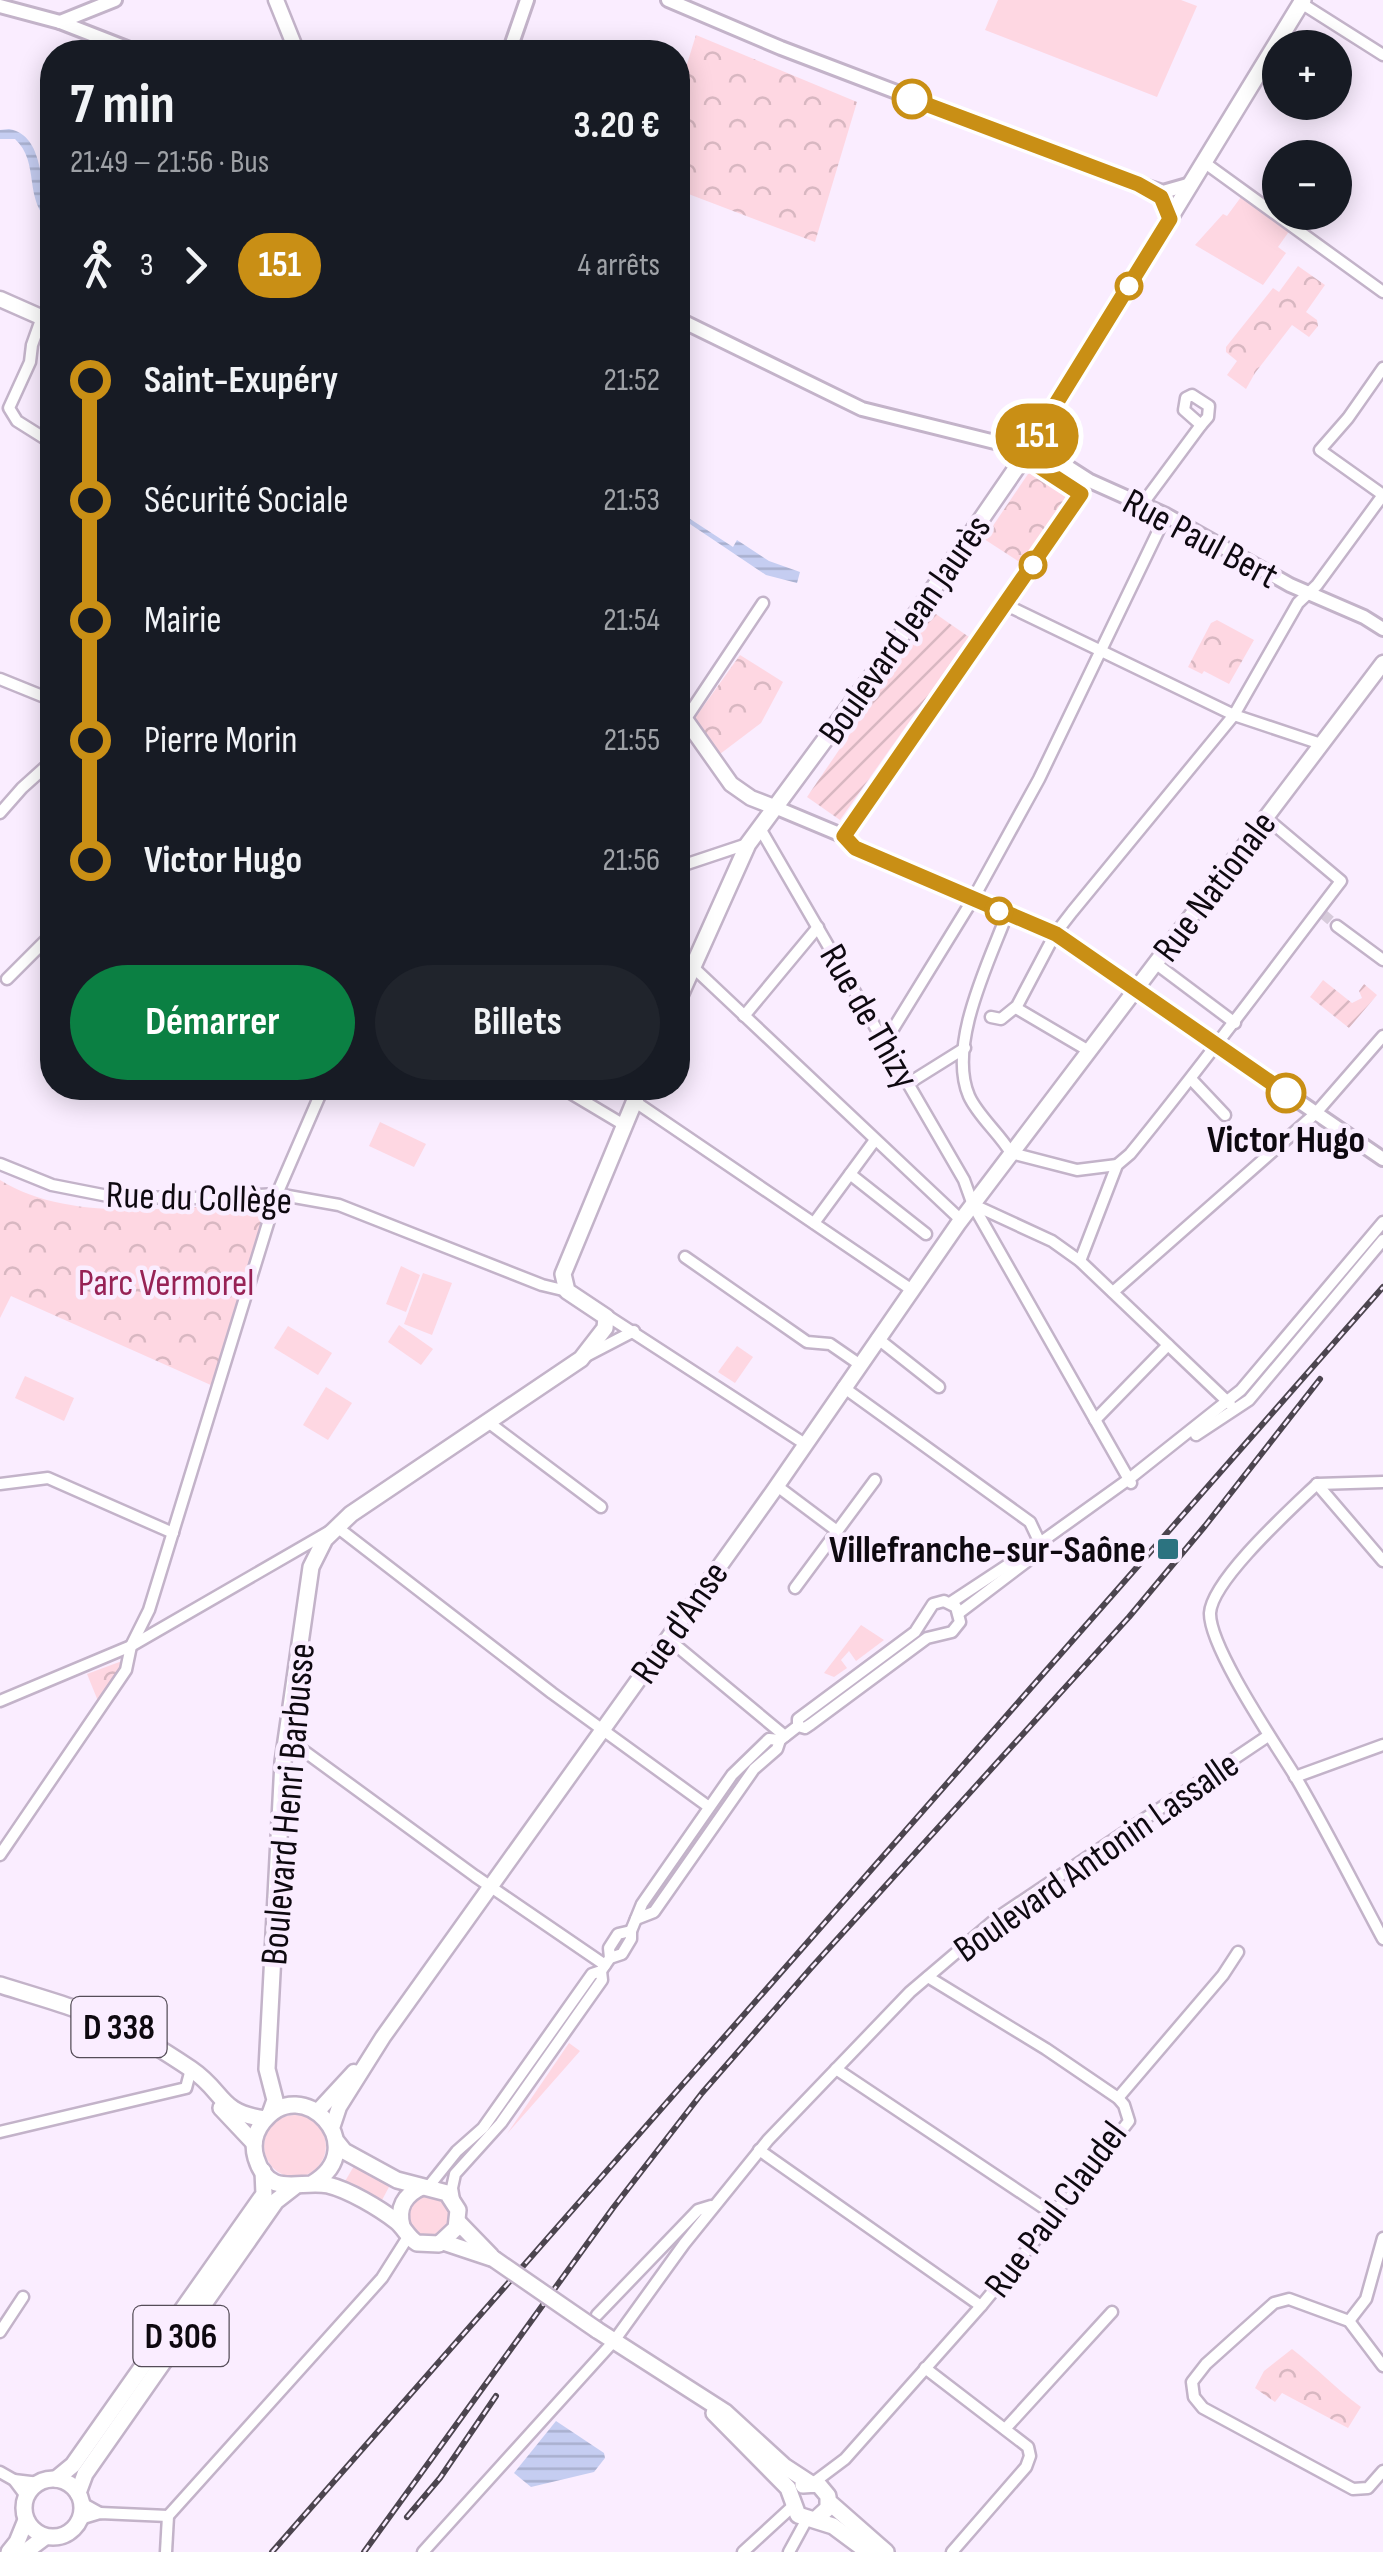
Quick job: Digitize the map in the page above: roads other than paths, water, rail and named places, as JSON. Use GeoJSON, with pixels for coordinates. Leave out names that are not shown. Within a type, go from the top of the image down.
{"type":"FeatureCollection","features":[{"type":"Feature","properties":{"kind":"main road"},"geometry":{"type":"LineString","coordinates":[[276,0],[292,40]]}},
{"type":"Feature","properties":{"kind":"main road","name":"Boulevard Jean Jaurès"},"geometry":{"type":"LineString","coordinates":[[690,971],[748,844],[892,649],[1028,449],[1302,2]]}},
{"type":"Feature","properties":{"kind":"main road"},"geometry":{"type":"LineString","coordinates":[[0,299],[40,316]]}},
{"type":"Feature","properties":{"kind":"main road","name":"Rue Nationale"},"geometry":{"type":"LineString","coordinates":[[973,1204],[1383,663]]}},
{"type":"Feature","properties":{"kind":"main road"},"geometry":{"type":"LineString","coordinates":[[690,727],[731,784],[751,798],[778,808]]}},
{"type":"Feature","properties":{"kind":"main road"},"geometry":{"type":"LineString","coordinates":[[314,1561],[324,1539],[337,1527],[581,1360],[603,1332],[607,1322],[602,1312],[567,1290],[563,1274],[635,1100]]}},
{"type":"Feature","properties":{"kind":"main road","name":"Rue d'Anse"},"geometry":{"type":"LineString","coordinates":[[334,2135],[339,2106],[383,2037],[973,1204]]}},
{"type":"Feature","properties":{"kind":"main road","name":"Boulevard Henri Barbusse"},"geometry":{"type":"LineString","coordinates":[[268,2116],[274,2100],[267,2069],[285,1742],[314,1561]]}},
{"type":"Feature","properties":{"kind":"main road","name":"D 338"},"geometry":{"type":"LineString","coordinates":[[0,1986],[124,2028],[191,2069],[212,2086],[228,2108],[242,2116],[268,2116]]}},
{"type":"Feature","properties":{"kind":"main road","name":"Rue d'Anse"},"geometry":{"type":"LineString","coordinates":[[317,2112],[383,2037]]}},
{"type":"Feature","properties":{"kind":"main road","name":"Boulevard Henri Barbusse"},"geometry":{"type":"LineString","coordinates":[[270,2042],[279,2084],[298,2106]]}},
{"type":"Feature","properties":{"kind":"main road"},"geometry":{"type":"LineString","coordinates":[[191,2069],[254,2142],[262,2171],[276,2183],[294,2188],[313,2184],[337,2188],[426,2245],[444,2242],[494,2259],[597,2322],[614,2340],[725,2412],[784,2466],[823,2487],[829,2499],[886,2552]]}},
{"type":"Feature","properties":{"kind":"main road"},"geometry":{"type":"LineString","coordinates":[[254,2142],[268,2116],[298,2106],[317,2112],[344,2151],[397,2180],[442,2189],[455,2202],[458,2222],[444,2242]]}},
{"type":"Feature","properties":{"kind":"main road"},"geometry":{"type":"LineString","coordinates":[[313,2184],[331,2166],[334,2135]]}},
{"type":"Feature","properties":{"kind":"main road","name":"D 306"},"geometry":{"type":"LineString","coordinates":[[56,2479],[73,2466],[264,2194],[262,2171]]}},
{"type":"Feature","properties":{"kind":"main road"},"geometry":{"type":"LineString","coordinates":[[405,2232],[400,2212],[405,2199],[425,2187]]}},
{"type":"Feature","properties":{"kind":"main road","name":"D 306"},"geometry":{"type":"LineString","coordinates":[[80,2505],[85,2474],[276,2201],[294,2188]]}},
{"type":"Feature","properties":{"kind":"main road"},"geometry":{"type":"LineString","coordinates":[[458,2222],[494,2259]]}},
{"type":"Feature","properties":{"kind":"main road"},"geometry":{"type":"LineString","coordinates":[[697,2394],[788,2488],[798,2515],[833,2526],[868,2552]]}},
{"type":"Feature","properties":{"kind":"main road"},"geometry":{"type":"LineString","coordinates":[[10,2552],[26,2520],[26,2496],[39,2482],[56,2479],[70,2485],[80,2505],[66,2535],[45,2537],[26,2552]]}},
{"type":"Feature","properties":{"kind":"main road"},"geometry":{"type":"LineString","coordinates":[[793,2504],[796,2490],[811,2483]]}},
{"type":"Feature","properties":{"kind":"main road"},"geometry":{"type":"LineString","coordinates":[[812,2519],[826,2513],[829,2499]]}},
{"type":"Feature","properties":{"kind":"main road"},"geometry":{"type":"LineString","coordinates":[[26,2520],[45,2537]]}},
{"type":"Feature","properties":{"kind":"street"},"geometry":{"type":"LineString","coordinates":[[60,22],[115,0]]}},
{"type":"Feature","properties":{"kind":"street"},"geometry":{"type":"LineString","coordinates":[[514,40],[527,0]]}},
{"type":"Feature","properties":{"kind":"street"},"geometry":{"type":"LineString","coordinates":[[668,0],[782,48],[1138,184],[1163,192],[1193,183]]}},
{"type":"Feature","properties":{"kind":"street"},"geometry":{"type":"LineString","coordinates":[[1302,2],[1383,56]]}},
{"type":"Feature","properties":{"kind":"street"},"geometry":{"type":"LineString","coordinates":[[0,6],[60,22],[106,40]]}},
{"type":"Feature","properties":{"kind":"street"},"geometry":{"type":"LineString","coordinates":[[1205,162],[1383,292]]}},
{"type":"Feature","properties":{"kind":"street"},"geometry":{"type":"LineString","coordinates":[[1138,184],[1161,197],[1170,219]]}},
{"type":"Feature","properties":{"kind":"street"},"geometry":{"type":"LineString","coordinates":[[690,325],[862,410],[1028,449]]}},
{"type":"Feature","properties":{"kind":"street"},"geometry":{"type":"LineString","coordinates":[[40,332],[10,408],[17,422],[40,435]]}},
{"type":"Feature","properties":{"kind":"street"},"geometry":{"type":"LineString","coordinates":[[990,1017],[1001,1018],[1016,1008],[1056,934],[1234,715],[1298,603],[1310,594],[1383,495],[1320,450],[1383,368]]}},
{"type":"Feature","properties":{"kind":"street"},"geometry":{"type":"LineString","coordinates":[[1140,506],[1201,425]]}},
{"type":"Feature","properties":{"kind":"street","name":"Rue Paul Bert"},"geometry":{"type":"LineString","coordinates":[[1028,449],[1052,456],[1090,481],[1166,515],[1383,629]]}},
{"type":"Feature","properties":{"kind":"street","name":"Rue Paul Bert"},"geometry":{"type":"LineString","coordinates":[[1028,449],[1038,466],[1081,494]]}},
{"type":"Feature","properties":{"kind":"street"},"geometry":{"type":"LineString","coordinates":[[844,836],[1090,481]]}},
{"type":"Feature","properties":{"kind":"street"},"geometry":{"type":"LineString","coordinates":[[885,1042],[973,899],[1039,779],[1166,515]]}},
{"type":"Feature","properties":{"kind":"street"},"geometry":{"type":"LineString","coordinates":[[690,703],[763,603]]}},
{"type":"Feature","properties":{"kind":"street"},"geometry":{"type":"LineString","coordinates":[[1006,604],[1234,715],[1321,744]]}},
{"type":"Feature","properties":{"kind":"street"},"geometry":{"type":"LineString","coordinates":[[0,679],[40,695]]}},
{"type":"Feature","properties":{"kind":"street"},"geometry":{"type":"LineString","coordinates":[[0,813],[40,772]]}},
{"type":"Feature","properties":{"kind":"street"},"geometry":{"type":"LineString","coordinates":[[778,808],[844,836],[855,848],[1056,934],[1383,1159]]}},
{"type":"Feature","properties":{"kind":"street"},"geometry":{"type":"LineString","coordinates":[[1080,1261],[1117,1166],[1218,1046],[1268,974],[1342,881],[1266,817]]}},
{"type":"Feature","properties":{"kind":"street","name":"Rue de Thizy"},"geometry":{"type":"LineString","coordinates":[[761,830],[964,1180],[973,1204],[1130,1481]]}},
{"type":"Feature","properties":{"kind":"street"},"geometry":{"type":"LineString","coordinates":[[690,863],[748,844]]}},
{"type":"Feature","properties":{"kind":"street"},"geometry":{"type":"LineString","coordinates":[[1007,914],[972,1009],[965,1048],[966,1089],[1011,1153],[1077,1170],[1117,1166]]}},
{"type":"Feature","properties":{"kind":"street"},"geometry":{"type":"LineString","coordinates":[[1337,926],[1383,960]]}},
{"type":"Feature","properties":{"kind":"street"},"geometry":{"type":"LineString","coordinates":[[744,1016],[818,927]]}},
{"type":"Feature","properties":{"kind":"street"},"geometry":{"type":"LineString","coordinates":[[7,979],[40,946]]}},
{"type":"Feature","properties":{"kind":"street"},"geometry":{"type":"LineString","coordinates":[[1155,964],[1235,1024]]}},
{"type":"Feature","properties":{"kind":"street"},"geometry":{"type":"LineString","coordinates":[[692,966],[961,1220]]}},
{"type":"Feature","properties":{"kind":"street"},"geometry":{"type":"LineString","coordinates":[[1016,1008],[1090,1051]]}},
{"type":"Feature","properties":{"kind":"street"},"geometry":{"type":"LineString","coordinates":[[1114,1292],[1315,1114],[1383,1036]]}},
{"type":"Feature","properties":{"kind":"street"},"geometry":{"type":"LineString","coordinates":[[909,1084],[965,1048]]}},
{"type":"Feature","properties":{"kind":"street"},"geometry":{"type":"LineString","coordinates":[[1191,1079],[1225,1114]]}},
{"type":"Feature","properties":{"kind":"street"},"geometry":{"type":"LineString","coordinates":[[0,1855],[126,1670],[131,1646],[149,1610],[277,1194],[318,1100]]}},
{"type":"Feature","properties":{"kind":"street"},"geometry":{"type":"LineString","coordinates":[[582,1100],[624,1126]]}},
{"type":"Feature","properties":{"kind":"street"},"geometry":{"type":"LineString","coordinates":[[645,1100],[912,1290]]}},
{"type":"Feature","properties":{"kind":"street"},"geometry":{"type":"LineString","coordinates":[[814,1223],[875,1140]]}},
{"type":"Feature","properties":{"kind":"street","name":"Rue du Collège"},"geometry":{"type":"LineString","coordinates":[[0,1164],[52,1185],[113,1197],[277,1194],[339,1205],[542,1285],[567,1290]]}},
{"type":"Feature","properties":{"kind":"street"},"geometry":{"type":"LineString","coordinates":[[850,1174],[926,1234]]}},
{"type":"Feature","properties":{"kind":"street"},"geometry":{"type":"LineString","coordinates":[[973,1204],[1052,1241],[1080,1261],[1231,1406]]}},
{"type":"Feature","properties":{"kind":"street"},"geometry":{"type":"LineString","coordinates":[[959,1613],[1231,1406],[1383,1222]]}},
{"type":"Feature","properties":{"kind":"street"},"geometry":{"type":"LineString","coordinates":[[1231,1406],[1249,1400],[1270,1378],[1383,1240]]}},
{"type":"Feature","properties":{"kind":"street"},"geometry":{"type":"LineString","coordinates":[[685,1258],[807,1342],[830,1344],[859,1364]]}},
{"type":"Feature","properties":{"kind":"street"},"geometry":{"type":"LineString","coordinates":[[602,1312],[805,1444]]}},
{"type":"Feature","properties":{"kind":"street"},"geometry":{"type":"LineString","coordinates":[[581,1360],[634,1330]]}},
{"type":"Feature","properties":{"kind":"street"},"geometry":{"type":"LineString","coordinates":[[877,1338],[939,1386]]}},
{"type":"Feature","properties":{"kind":"street"},"geometry":{"type":"LineString","coordinates":[[1094,1420],[1168,1345]]}},
{"type":"Feature","properties":{"kind":"street"},"geometry":{"type":"LineString","coordinates":[[843,1387],[1030,1522],[1040,1544]]}},
{"type":"Feature","properties":{"kind":"street"},"geometry":{"type":"LineString","coordinates":[[488,1422],[601,1508]]}},
{"type":"Feature","properties":{"kind":"street"},"geometry":{"type":"LineString","coordinates":[[0,1484],[48,1478],[173,1533]]}},
{"type":"Feature","properties":{"kind":"street"},"geometry":{"type":"LineString","coordinates":[[795,1588],[874,1480]]}},
{"type":"Feature","properties":{"kind":"street"},"geometry":{"type":"LineString","coordinates":[[798,1726],[798,1719],[915,1632],[934,1604],[950,1602],[1130,1481]]}},
{"type":"Feature","properties":{"kind":"street"},"geometry":{"type":"LineString","coordinates":[[1383,1482],[1318,1484],[1226,1580],[1210,1612],[1215,1635],[1268,1736],[1295,1777],[1383,1939]]}},
{"type":"Feature","properties":{"kind":"street"},"geometry":{"type":"LineString","coordinates":[[1318,1484],[1383,1561]]}},
{"type":"Feature","properties":{"kind":"street"},"geometry":{"type":"LineString","coordinates":[[776,1486],[837,1531]]}},
{"type":"Feature","properties":{"kind":"street"},"geometry":{"type":"LineString","coordinates":[[0,1701],[131,1646],[337,1527],[709,1807]]}},
{"type":"Feature","properties":{"kind":"street"},"geometry":{"type":"LineString","coordinates":[[282,1559],[314,1561]]}},
{"type":"Feature","properties":{"kind":"street"},"geometry":{"type":"LineString","coordinates":[[798,1726],[804,1728],[922,1641],[952,1632],[958,1625],[959,1613],[950,1602]]}},
{"type":"Feature","properties":{"kind":"street"},"geometry":{"type":"LineString","coordinates":[[149,1610],[150,1635]]}},
{"type":"Feature","properties":{"kind":"street"},"geometry":{"type":"LineString","coordinates":[[926,1619],[928,1627],[937,1634]]}},
{"type":"Feature","properties":{"kind":"street"},"geometry":{"type":"LineString","coordinates":[[667,1638],[733,1700],[782,1738]]}},
{"type":"Feature","properties":{"kind":"street"},"geometry":{"type":"LineString","coordinates":[[455,2202],[455,2174],[501,2122],[602,1980],[609,1948],[618,1934],[654,1912],[754,1769],[798,1726]]}},
{"type":"Feature","properties":{"kind":"street","name":"Boulevard Antonin Lassalle"},"geometry":{"type":"LineString","coordinates":[[423,2552],[614,2340],[759,2150],[928,1978],[996,1918],[1268,1736]]}},
{"type":"Feature","properties":{"kind":"street"},"geometry":{"type":"LineString","coordinates":[[633,1925],[642,1904],[709,1807],[756,1748],[769,1739],[782,1738]]}},
{"type":"Feature","properties":{"kind":"street"},"geometry":{"type":"LineString","coordinates":[[285,1742],[304,1751],[489,1886],[606,1965]]}},
{"type":"Feature","properties":{"kind":"street"},"geometry":{"type":"LineString","coordinates":[[1295,1777],[1383,1745]]}},
{"type":"Feature","properties":{"kind":"street","name":"Rue Paul Claudel"},"geometry":{"type":"LineString","coordinates":[[829,2499],[832,2480],[845,2459],[982,2306],[1050,2222],[1050,2212],[1067,2202],[1124,2130],[1128,2114],[1118,2098],[1238,1952]]}},
{"type":"Feature","properties":{"kind":"street"},"geometry":{"type":"LineString","coordinates":[[425,2187],[483,2128],[592,1974],[606,1965]]}},
{"type":"Feature","properties":{"kind":"street"},"geometry":{"type":"LineString","coordinates":[[928,1978],[1118,2098]]}},
{"type":"Feature","properties":{"kind":"street"},"geometry":{"type":"LineString","coordinates":[[0,2132],[186,2088],[191,2069]]}},
{"type":"Feature","properties":{"kind":"street"},"geometry":{"type":"LineString","coordinates":[[836,2069],[1050,2212]]}},
{"type":"Feature","properties":{"kind":"street"},"geometry":{"type":"LineString","coordinates":[[759,2150],[982,2306]]}},
{"type":"Feature","properties":{"kind":"street"},"geometry":{"type":"LineString","coordinates":[[597,2322],[698,2210],[713,2206]]}},
{"type":"Feature","properties":{"kind":"street"},"geometry":{"type":"LineString","coordinates":[[166,2552],[168,2516],[382,2278],[405,2232]]}},
{"type":"Feature","properties":{"kind":"street"},"geometry":{"type":"LineString","coordinates":[[1349,2321],[1366,2299],[1383,2238]]}},
{"type":"Feature","properties":{"kind":"street"},"geometry":{"type":"LineString","coordinates":[[0,2332],[24,2297]]}},
{"type":"Feature","properties":{"kind":"street"},"geometry":{"type":"LineString","coordinates":[[1383,2366],[1349,2321],[1289,2299],[1274,2303],[1206,2364],[1192,2382],[1194,2397],[1203,2408],[1354,2489],[1368,2488],[1383,2471]]}},
{"type":"Feature","properties":{"kind":"street"},"geometry":{"type":"LineString","coordinates":[[1005,2429],[1112,2312]]}},
{"type":"Feature","properties":{"kind":"street"},"geometry":{"type":"LineString","coordinates":[[926,2368],[1028,2447],[1030,2456],[1026,2467],[952,2552]]}},
{"type":"Feature","properties":{"kind":"street","name":"Rue Paul Claudel"},"geometry":{"type":"LineString","coordinates":[[811,2483],[845,2459]]}},
{"type":"Feature","properties":{"kind":"street"},"geometry":{"type":"LineString","coordinates":[[0,2472],[14,2480],[26,2496]]}},
{"type":"Feature","properties":{"kind":"street"},"geometry":{"type":"LineString","coordinates":[[14,2480],[39,2482]]}},
{"type":"Feature","properties":{"kind":"street"},"geometry":{"type":"LineString","coordinates":[[742,2552],[793,2504]]}},
{"type":"Feature","properties":{"kind":"street"},"geometry":{"type":"LineString","coordinates":[[80,2505],[100,2513],[168,2516]]}},
{"type":"Feature","properties":{"kind":"street"},"geometry":{"type":"LineString","coordinates":[[789,2552],[812,2519]]}},
{"type":"Feature","properties":{"kind":"water"},"geometry":{"type":"Polygon","coordinates":[[[0,130],[21,134],[35,152],[40,168],[40,210],[23,149],[15,139],[0,139],[0,130]]]}},
{"type":"Feature","properties":{"kind":"water"},"geometry":{"type":"Polygon","coordinates":[[[690,519],[733,547],[737,540],[769,561],[800,572],[797,583],[766,575],[690,524],[690,519]]]}},
{"type":"Feature","properties":{"kind":"water"},"geometry":{"type":"Polygon","coordinates":[[[556,2421],[604,2453],[605,2458],[594,2472],[531,2487],[514,2473],[556,2421]]]}},
{"type":"Feature","properties":{"kind":"tunnel"},"geometry":{"type":"LineString","coordinates":[[1323,914],[1337,926]]}},
{"type":"Feature","properties":{"kind":"railway"},"geometry":{"type":"LineString","coordinates":[[272,2552],[1383,1287]]}},
{"type":"Feature","properties":{"kind":"railway"},"geometry":{"type":"LineString","coordinates":[[364,2552],[613,2208],[702,2093],[1129,1617],[1320,1379]]}},
{"type":"Feature","properties":{"kind":"railway"},"geometry":{"type":"LineString","coordinates":[[407,2517],[440,2478],[496,2396]]}},
{"type":"Feature","properties":{"kind":"place","name":"Victor Hugo"},"geometry":{"type":"Point","coordinates":[1286,1093]}},
{"type":"Feature","properties":{"kind":"place","name":"Villefranche-sur-Saône"},"geometry":{"type":"Point","coordinates":[1168,1549]}},
{"type":"Feature","properties":{"kind":"park label","name":"Parc Vermorel"},"geometry":{"type":"Point","coordinates":[166,1282]}}]}
